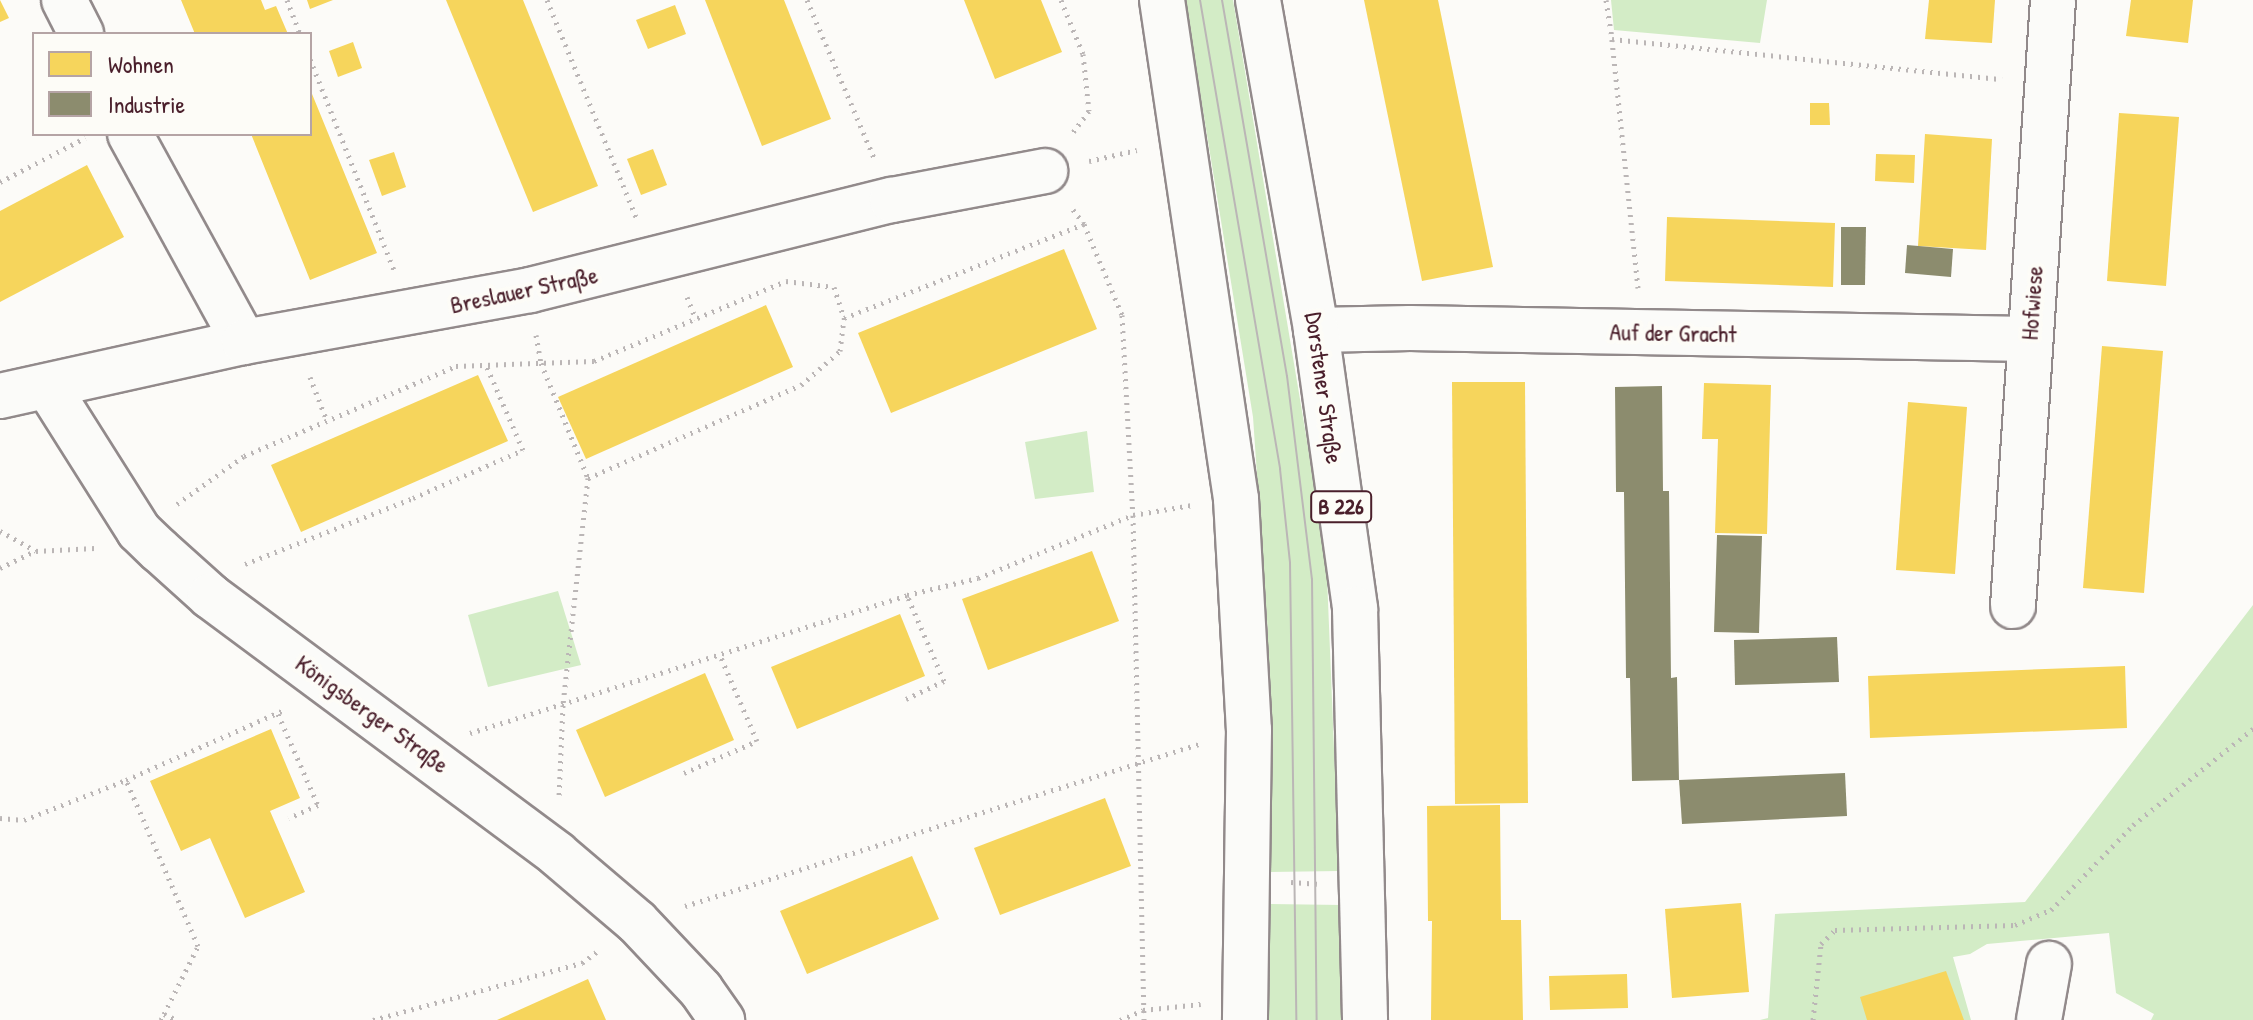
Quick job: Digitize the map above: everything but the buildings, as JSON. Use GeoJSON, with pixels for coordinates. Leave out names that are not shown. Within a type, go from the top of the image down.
{"type":"FeatureCollection","features":[{"type":"Feature","properties":{"kind":"street"},"geometry":{"type":"LineString","coordinates":[[64,0],[80,32]]}},
{"type":"Feature","properties":{"kind":"street"},"geometry":{"type":"LineString","coordinates":[[1162,0],[1236,499],[1249,730],[1245,1020]]}},
{"type":"Feature","properties":{"kind":"street","name":"Dorstener Straße"},"geometry":{"type":"LineString","coordinates":[[1258,0],[1316,330],[1355,609],[1365,1020]]}},
{"type":"Feature","properties":{"kind":"street","name":"Hofwiese"},"geometry":{"type":"LineString","coordinates":[[2013,606],[2053,0]]}},
{"type":"Feature","properties":{"kind":"street"},"geometry":{"type":"LineString","coordinates":[[131,136],[244,342]]}},
{"type":"Feature","properties":{"kind":"street","name":"Breslauer Straße"},"geometry":{"type":"LineString","coordinates":[[0,396],[244,342],[411,315],[530,290],[892,200],[1045,171]]}},
{"type":"Feature","properties":{"kind":"street","name":"Auf der Gracht"},"geometry":{"type":"LineString","coordinates":[[1316,330],[2030,339]]}},
{"type":"Feature","properties":{"kind":"street","name":"Königsberger Straße"},"geometry":{"type":"LineString","coordinates":[[48,387],[139,531],[190,578],[557,854],[637,922],[701,990],[722,1020]]}},
{"type":"Feature","properties":{"kind":"street"},"geometry":{"type":"LineString","coordinates":[[2039,1020],[2049,964]]}},
{"type":"Feature","properties":{"kind":"path"},"geometry":{"type":"LineString","coordinates":[[287,0],[299,32]]}},
{"type":"Feature","properties":{"kind":"path"},"geometry":{"type":"LineString","coordinates":[[547,0],[654,261]]}},
{"type":"Feature","properties":{"kind":"path"},"geometry":{"type":"LineString","coordinates":[[807,0],[892,200]]}},
{"type":"Feature","properties":{"kind":"path"},"geometry":{"type":"LineString","coordinates":[[1045,171],[1089,111],[1083,54],[1061,0]]}},
{"type":"Feature","properties":{"kind":"path"},"geometry":{"type":"LineString","coordinates":[[1606,0],[1643,333]]}},
{"type":"Feature","properties":{"kind":"path"},"geometry":{"type":"LineString","coordinates":[[1612,39],[2047,83]]}},
{"type":"Feature","properties":{"kind":"path"},"geometry":{"type":"LineString","coordinates":[[312,64],[411,315]]}},
{"type":"Feature","properties":{"kind":"path"},"geometry":{"type":"LineString","coordinates":[[0,182],[89,136]]}},
{"type":"Feature","properties":{"kind":"path"},"geometry":{"type":"LineString","coordinates":[[1045,171],[1184,139]]}},
{"type":"Feature","properties":{"kind":"path"},"geometry":{"type":"LineString","coordinates":[[1045,171],[1084,224],[1122,315],[1133,515],[1144,1020]]}},
{"type":"Feature","properties":{"kind":"path"},"geometry":{"type":"LineString","coordinates":[[844,318],[1084,224]]}},
{"type":"Feature","properties":{"kind":"path"},"geometry":{"type":"LineString","coordinates":[[0,568],[36,551],[93,549],[139,531],[244,456],[456,366],[594,361],[786,281],[834,287],[844,318],[840,351],[801,385],[588,478]]}},
{"type":"Feature","properties":{"kind":"path"},"geometry":{"type":"LineString","coordinates":[[530,290],[541,363],[588,478],[563,705],[557,854]]}},
{"type":"Feature","properties":{"kind":"path"},"geometry":{"type":"LineString","coordinates":[[190,578],[263,558],[523,450],[486,365]]}},
{"type":"Feature","properties":{"kind":"path"},"geometry":{"type":"LineString","coordinates":[[420,749],[907,595],[978,578],[1133,515],[1175,508]]}},
{"type":"Feature","properties":{"kind":"path"},"geometry":{"type":"LineString","coordinates":[[0,531],[36,551]]}},
{"type":"Feature","properties":{"kind":"path"},"geometry":{"type":"LineString","coordinates":[[906,699],[944,681],[907,595]]}},
{"type":"Feature","properties":{"kind":"path"},"geometry":{"type":"LineString","coordinates":[[684,773],[757,741],[720,655]]}},
{"type":"Feature","properties":{"kind":"path"},"geometry":{"type":"LineString","coordinates":[[0,818],[24,820],[126,780],[286,710],[313,671]]}},
{"type":"Feature","properties":{"kind":"path"},"geometry":{"type":"LineString","coordinates":[[277,714],[318,805],[289,818]]}},
{"type":"Feature","properties":{"kind":"path"},"geometry":{"type":"LineString","coordinates":[[1813,1020],[1821,944],[1835,930],[2015,925],[2051,910],[2133,825],[2253,729]]}},
{"type":"Feature","properties":{"kind":"path"},"geometry":{"type":"LineString","coordinates":[[373,1020],[582,963],[637,922],[1172,751]]}},
{"type":"Feature","properties":{"kind":"path"},"geometry":{"type":"LineString","coordinates":[[126,780],[198,946],[162,1017],[177,1020]]}},
{"type":"Feature","properties":{"kind":"path"},"geometry":{"type":"LineString","coordinates":[[1248,878],[1362,887]]}},
{"type":"Feature","properties":{"kind":"path"},"geometry":{"type":"LineString","coordinates":[[1120,1020],[1143,1010],[1187,1004]]}},
{"type":"Feature","properties":{"kind":"green space"},"geometry":{"type":"Polygon","coordinates":[[[1185,0],[1233,0],[1327,577],[1339,871],[1268,872],[1268,634],[1253,417],[1185,0]]]}},
{"type":"Feature","properties":{"kind":"green space"},"geometry":{"type":"Polygon","coordinates":[[[1611,0],[1767,0],[1760,43],[1614,30],[1611,0]]]}},
{"type":"Feature","properties":{"kind":"green space"},"geometry":{"type":"Polygon","coordinates":[[[1087,431],[1094,492],[1035,499],[1025,442],[1087,431]]]}},
{"type":"Feature","properties":{"kind":"green space"},"geometry":{"type":"Polygon","coordinates":[[[558,591],[581,665],[488,687],[468,615],[558,591]]]}},
{"type":"Feature","properties":{"kind":"green space"},"geometry":{"type":"Polygon","coordinates":[[[2253,605],[2253,1020],[2151,1020],[2154,1014],[2116,993],[2109,933],[1987,944],[1970,954],[1953,957],[1971,1020],[1760,1020],[1768,1018],[1775,914],[2025,902],[2253,605]]]}},
{"type":"Feature","properties":{"kind":"green space"},"geometry":{"type":"Polygon","coordinates":[[[1267,904],[1342,905],[1341,1020],[1268,1020],[1267,904]]]}},
{"type":"Feature","properties":{"kind":"tram line"},"geometry":{"type":"LineString","coordinates":[[1200,0],[1280,469],[1290,563],[1296,1020]]}},
{"type":"Feature","properties":{"kind":"tram line"},"geometry":{"type":"LineString","coordinates":[[1222,0],[1287,376],[1312,579],[1317,1020]]}}]}
